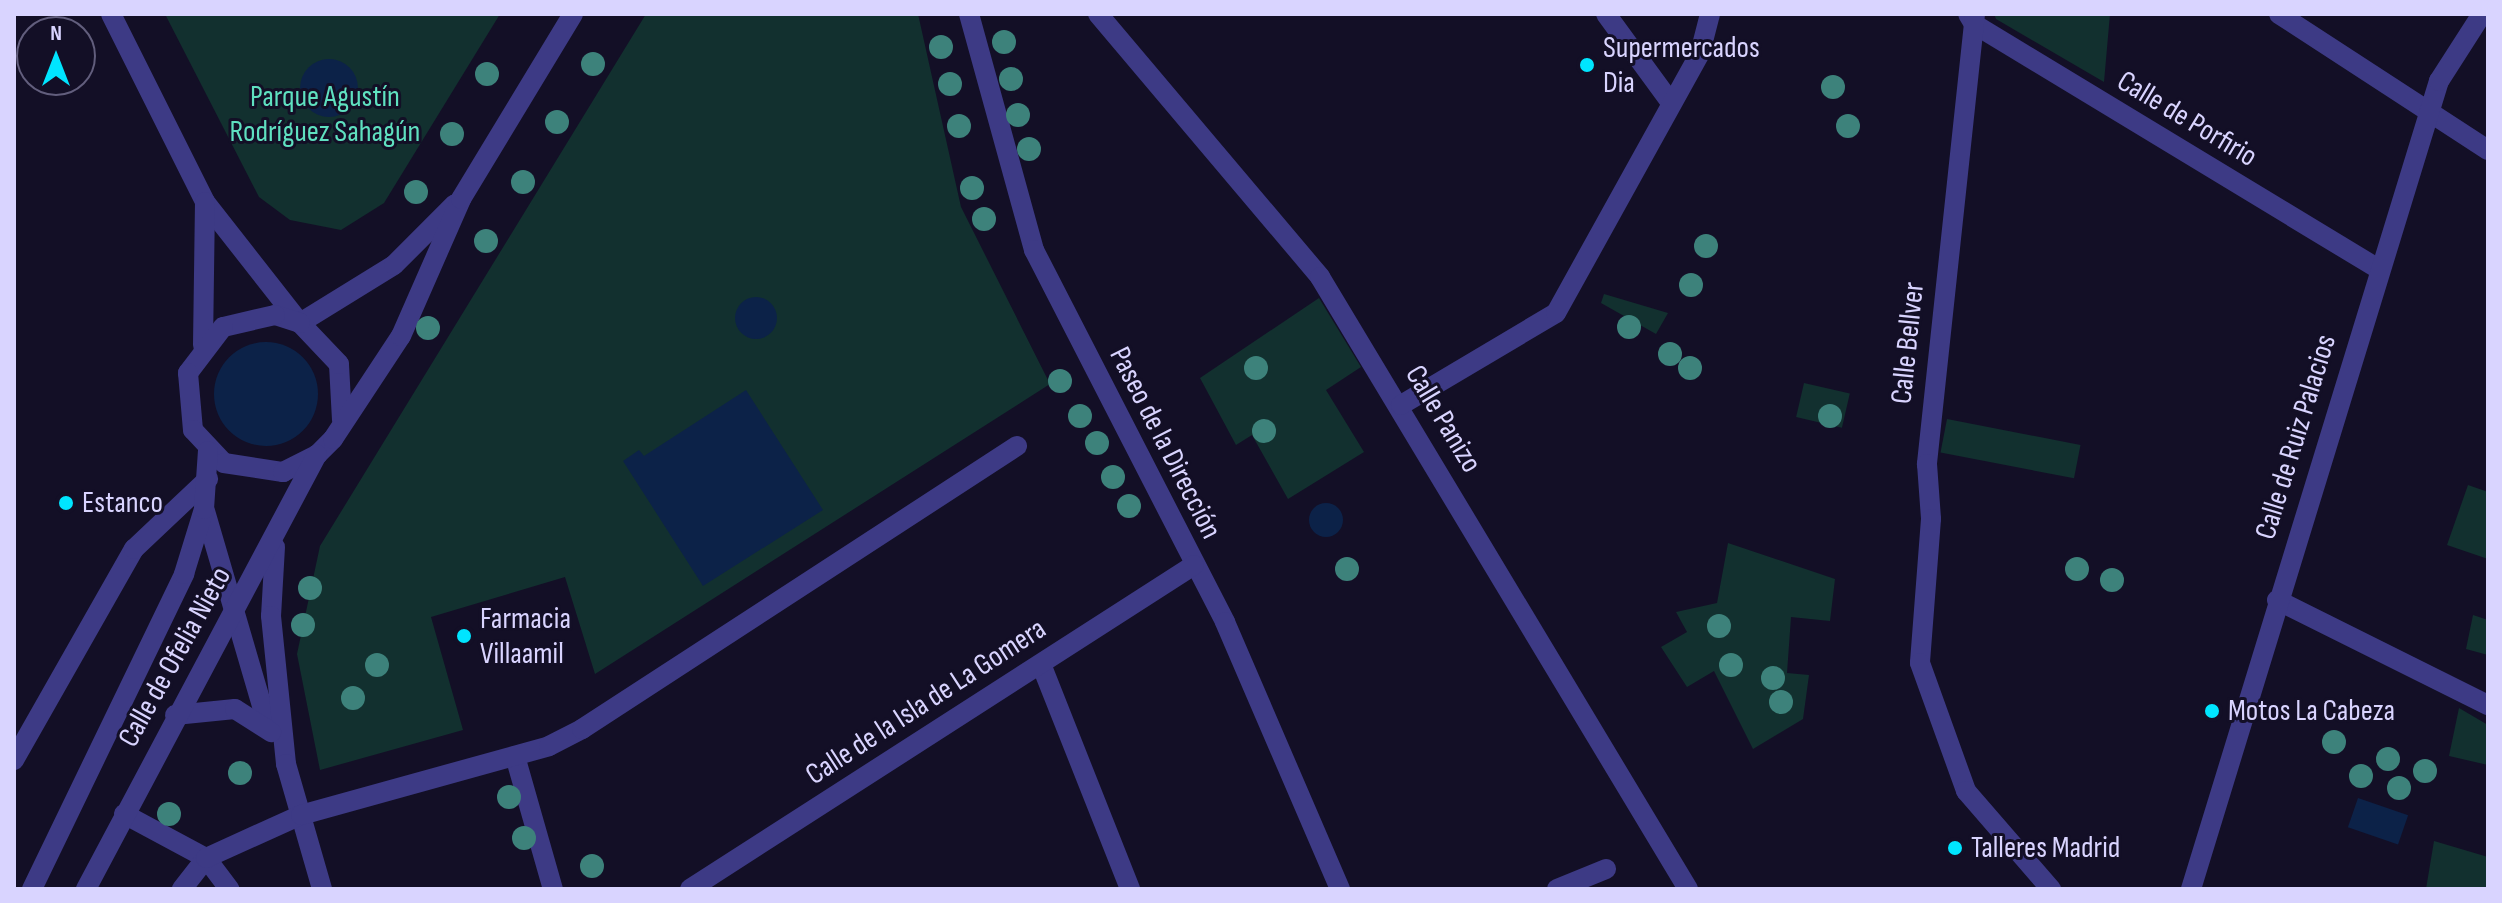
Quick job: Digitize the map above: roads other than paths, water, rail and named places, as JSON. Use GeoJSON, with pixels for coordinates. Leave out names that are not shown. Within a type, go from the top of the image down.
{"type":"FeatureCollection","features":[{"type":"Feature","properties":{"kind":"street"},"geometry":{"type":"LineString","coordinates":[[111,14],[205,202],[300,323],[339,364],[342,420]]}},
{"type":"Feature","properties":{"kind":"street","name":"Calle de Ofelia Nieto"},"geometry":{"type":"LineString","coordinates":[[86,889],[175,715],[275,539],[318,454],[401,336],[461,199],[573,14]]}},
{"type":"Feature","properties":{"kind":"street","name":"Paseo de la Dirección"},"geometry":{"type":"LineString","coordinates":[[969,14],[1034,250],[1194,565],[1340,889]]}},
{"type":"Feature","properties":{"kind":"street","name":"Calle Panizo"},"geometry":{"type":"LineString","coordinates":[[1098,14],[1320,277],[1401,405],[1688,889]]}},
{"type":"Feature","properties":{"kind":"street"},"geometry":{"type":"LineString","coordinates":[[1606,14],[1669,100]]}},
{"type":"Feature","properties":{"kind":"street"},"geometry":{"type":"LineString","coordinates":[[1401,405],[1556,313],[1669,100],[1700,53],[1710,14]]}},
{"type":"Feature","properties":{"kind":"street"},"geometry":{"type":"LineString","coordinates":[[2279,14],[2488,150]]}},
{"type":"Feature","properties":{"kind":"street","name":"Calle de Ruiz Palacios"},"geometry":{"type":"LineString","coordinates":[[2191,889],[2277,600],[2439,81],[2482,14]]}},
{"type":"Feature","properties":{"kind":"street","name":"Calle de Porfirio"},"geometry":{"type":"LineString","coordinates":[[1973,17],[2380,270]]}},
{"type":"Feature","properties":{"kind":"street","name":"Calle Bellver"},"geometry":{"type":"LineString","coordinates":[[1973,17],[1927,464],[1924,679],[1966,791],[2051,889]]}},
{"type":"Feature","properties":{"kind":"street","name":"Calle de Ofelia Nieto"},"geometry":{"type":"LineString","coordinates":[[300,323],[394,265],[461,199]]}},
{"type":"Feature","properties":{"kind":"street"},"geometry":{"type":"LineString","coordinates":[[203,345],[205,202]]}},
{"type":"Feature","properties":{"kind":"street"},"geometry":{"type":"LineString","coordinates":[[203,345],[248,317],[300,323]]}},
{"type":"Feature","properties":{"kind":"street","name":"Calle de Ofelia Nieto"},"geometry":{"type":"LineString","coordinates":[[32,889],[161,630],[204,509],[208,451],[186,404],[188,373],[203,345]]}},
{"type":"Feature","properties":{"kind":"street"},"geometry":{"type":"LineString","coordinates":[[182,889],[206,858],[301,815],[515,756],[582,729],[1017,446]]}},
{"type":"Feature","properties":{"kind":"street"},"geometry":{"type":"LineString","coordinates":[[208,451],[262,474],[318,454]]}},
{"type":"Feature","properties":{"kind":"street"},"geometry":{"type":"LineString","coordinates":[[14,760],[134,549],[208,479]]}},
{"type":"Feature","properties":{"kind":"street"},"geometry":{"type":"LineString","coordinates":[[204,509],[231,619],[268,726],[286,764],[322,889]]}},
{"type":"Feature","properties":{"kind":"street"},"geometry":{"type":"LineString","coordinates":[[275,539],[271,616],[286,764]]}},
{"type":"Feature","properties":{"kind":"street","name":"Calle de la Isla de La Gomera"},"geometry":{"type":"LineString","coordinates":[[690,889],[1194,565]]}},
{"type":"Feature","properties":{"kind":"street"},"geometry":{"type":"LineString","coordinates":[[2277,600],[2488,705]]}},
{"type":"Feature","properties":{"kind":"street"},"geometry":{"type":"LineString","coordinates":[[1041,664],[1130,889]]}},
{"type":"Feature","properties":{"kind":"street"},"geometry":{"type":"LineString","coordinates":[[175,715],[235,709],[268,726]]}},
{"type":"Feature","properties":{"kind":"street"},"geometry":{"type":"LineString","coordinates":[[515,756],[553,889]]}},
{"type":"Feature","properties":{"kind":"street"},"geometry":{"type":"LineString","coordinates":[[124,814],[206,858],[229,889]]}},
{"type":"Feature","properties":{"kind":"street"},"geometry":{"type":"LineString","coordinates":[[1557,889],[1606,869]]}},
{"type":"Feature","properties":{"kind":"water"},"geometry":{"type":"Polygon","coordinates":[[[329,59],[349,68],[358,88],[349,108],[329,117],[309,108],[300,88],[309,68],[329,59]]]}},
{"type":"Feature","properties":{"kind":"water"},"geometry":{"type":"Polygon","coordinates":[[[756,297],[771,303],[777,318],[771,333],[756,339],[741,333],[735,318],[741,303],[756,297]]]}},
{"type":"Feature","properties":{"kind":"water"},"geometry":{"type":"Polygon","coordinates":[[[266,342],[286,346],[303,357],[314,374],[318,394],[314,414],[303,431],[286,442],[266,446],[246,442],[229,431],[218,414],[214,394],[218,374],[229,357],[246,346],[266,342]]]}},
{"type":"Feature","properties":{"kind":"water"},"geometry":{"type":"Polygon","coordinates":[[[746,390],[823,510],[703,586],[623,461],[639,450],[644,456],[746,390]]]}},
{"type":"Feature","properties":{"kind":"water"},"geometry":{"type":"Polygon","coordinates":[[[1326,503],[1338,508],[1343,520],[1338,532],[1326,537],[1314,532],[1309,520],[1314,508],[1326,503]]]}},
{"type":"Feature","properties":{"kind":"water"},"geometry":{"type":"Polygon","coordinates":[[[2358,798],[2408,815],[2398,845],[2348,827],[2358,798]]]}},
{"type":"Feature","properties":{"kind":"place","name":"Supermercados Dia"},"geometry":{"type":"Point","coordinates":[1587,65]}},
{"type":"Feature","properties":{"kind":"place","name":"Estanco"},"geometry":{"type":"Point","coordinates":[66,503]}},
{"type":"Feature","properties":{"kind":"place","name":"Farmacia Villaamil"},"geometry":{"type":"Point","coordinates":[464,636]}},
{"type":"Feature","properties":{"kind":"place","name":"Motos La Cabeza"},"geometry":{"type":"Point","coordinates":[2212,711]}},
{"type":"Feature","properties":{"kind":"place","name":"Talleres Madrid"},"geometry":{"type":"Point","coordinates":[1955,848]}},
{"type":"Feature","properties":{"kind":"park label","name":"Parque Agustín Rodríguez Sahagún"},"geometry":{"type":"Point","coordinates":[325,114]}}]}
